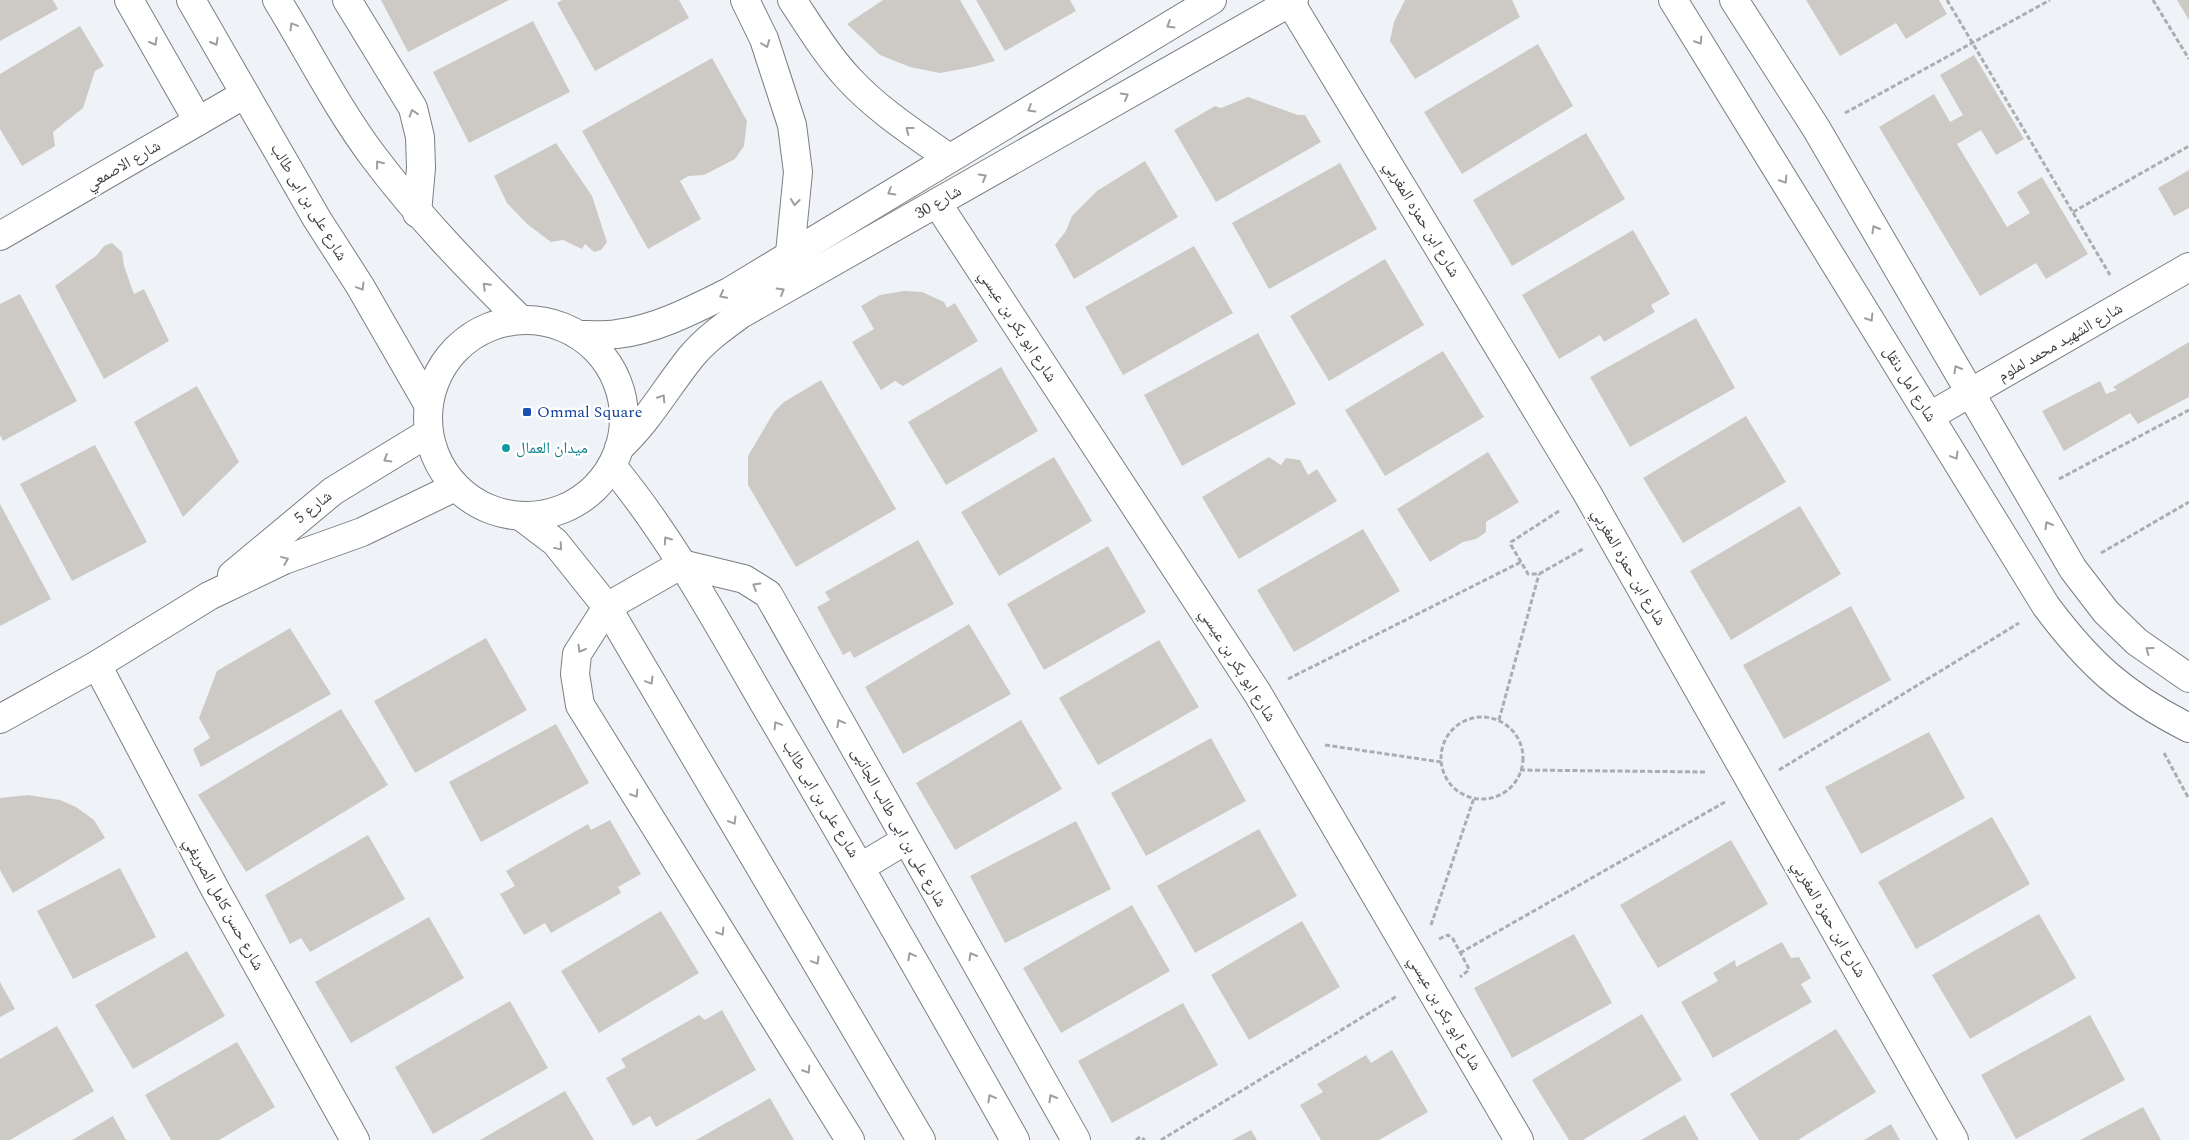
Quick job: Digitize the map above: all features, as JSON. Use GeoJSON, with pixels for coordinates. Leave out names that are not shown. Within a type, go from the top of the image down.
{"type":"FeatureCollection","features":[{"type":"Feature","properties":{"kind":"street"},"geometry":{"type":"LineString","coordinates":[[129,0],[198,121]]}},
{"type":"Feature","properties":{"kind":"street","name":"شارع على بن ابى طالب"},"geometry":{"type":"LineString","coordinates":[[190,0],[317,219],[360,286],[428,404]]}},
{"type":"Feature","properties":{"kind":"street"},"geometry":{"type":"LineString","coordinates":[[278,0],[372,155],[417,213],[463,263],[521,320]]}},
{"type":"Feature","properties":{"kind":"street"},"geometry":{"type":"LineString","coordinates":[[347,0],[413,108],[420,137],[417,213]]}},
{"type":"Feature","properties":{"kind":"street"},"geometry":{"type":"LineString","coordinates":[[745,0],[764,39],[792,125],[798,172],[790,254]]}},
{"type":"Feature","properties":{"kind":"street"},"geometry":{"type":"LineString","coordinates":[[792,0],[826,50],[850,80],[893,118],[949,158]]}},
{"type":"Feature","properties":{"kind":"street","name":"شارع 30"},"geometry":{"type":"LineString","coordinates":[[578,335],[617,334],[656,324],[693,310],[729,292],[1212,0]]}},
{"type":"Feature","properties":{"kind":"street","name":"شارع امل دنقل"},"geometry":{"type":"LineString","coordinates":[[1673,0],[2046,606],[2066,633],[2101,670],[2134,697],[2189,728]]}},
{"type":"Feature","properties":{"kind":"street"},"geometry":{"type":"LineString","coordinates":[[1734,0],[1816,128],[2073,569],[2106,612],[2137,642],[2189,678]]}},
{"type":"Feature","properties":{"kind":"street","name":"شارع 30"},"geometry":{"type":"LineString","coordinates":[[522,517],[557,511],[589,494],[692,356],[723,326],[1292,1]]}},
{"type":"Feature","properties":{"kind":"street","name":"شارع ابن حمزه المغربي"},"geometry":{"type":"LineString","coordinates":[[1292,1],[1587,493],[1954,1140]]}},
{"type":"Feature","properties":{"kind":"street","name":"شارع الاصمعي"},"geometry":{"type":"LineString","coordinates":[[0,236],[245,94]]}},
{"type":"Feature","properties":{"kind":"street","name":"شارع ابو بكر بن عيسي"},"geometry":{"type":"LineString","coordinates":[[938,203],[1258,694],[1519,1140]]}},
{"type":"Feature","properties":{"kind":"street","name":"شارع الشهيد محمد لملوم"},"geometry":{"type":"LineString","coordinates":[[1930,416],[2189,267]]}},
{"type":"Feature","properties":{"kind":"street"},"geometry":{"type":"LineString","coordinates":[[616,457],[624,421],[619,387],[603,358],[578,335],[551,323],[521,320],[488,328],[460,346],[439,372],[428,404],[428,434],[438,462],[455,487],[474,502],[497,512],[522,517],[555,542],[607,608],[921,1140]]}},
{"type":"Feature","properties":{"kind":"street","name":"شارع 5"},"geometry":{"type":"LineString","coordinates":[[209,596],[270,542],[333,491],[428,434]]}},
{"type":"Feature","properties":{"kind":"street","name":"شارع على بن ابى طالب"},"geometry":{"type":"LineString","coordinates":[[616,457],[632,492],[682,564],[861,867],[1015,1140]]}},
{"type":"Feature","properties":{"kind":"street","name":"شارع 5"},"geometry":{"type":"LineString","coordinates":[[0,719],[97,666],[209,596],[284,560],[362,532],[455,487]]}},
{"type":"Feature","properties":{"kind":"street"},"geometry":{"type":"LineString","coordinates":[[682,564],[607,608],[577,654],[575,674],[580,705],[850,1140]]}},
{"type":"Feature","properties":{"kind":"street","name":"شارع على بن ابى طالب الجانبى"},"geometry":{"type":"LineString","coordinates":[[682,564],[744,579],[768,594],[1076,1140]]}},
{"type":"Feature","properties":{"kind":"street","name":"شارع حسن كامل الصريفي"},"geometry":{"type":"LineString","coordinates":[[97,666],[215,888],[355,1140]]}},
{"type":"Feature","properties":{"kind":"street"},"geometry":{"type":"LineString","coordinates":[[861,867],[906,840]]}},
{"type":"Feature","properties":{"kind":"path"},"geometry":{"type":"LineString","coordinates":[[1947,0],[2127,303]]}},
{"type":"Feature","properties":{"kind":"path"},"geometry":{"type":"LineString","coordinates":[[1816,128],[2050,0]]}},
{"type":"Feature","properties":{"kind":"path"},"geometry":{"type":"LineString","coordinates":[[2153,0],[2189,59]]}},
{"type":"Feature","properties":{"kind":"path"},"geometry":{"type":"LineString","coordinates":[[2073,212],[2189,146]]}},
{"type":"Feature","properties":{"kind":"path"},"geometry":{"type":"LineString","coordinates":[[2030,495],[2189,410]]}},
{"type":"Feature","properties":{"kind":"path"},"geometry":{"type":"LineString","coordinates":[[1587,493],[1513,539],[1511,545],[1528,574],[1539,574],[1610,534]]}},
{"type":"Feature","properties":{"kind":"path"},"geometry":{"type":"LineString","coordinates":[[2073,569],[2189,502]]}},
{"type":"Feature","properties":{"kind":"path"},"geometry":{"type":"LineString","coordinates":[[1258,694],[1521,562]]}},
{"type":"Feature","properties":{"kind":"path"},"geometry":{"type":"LineString","coordinates":[[1499,720],[1539,574]]}},
{"type":"Feature","properties":{"kind":"path"},"geometry":{"type":"LineString","coordinates":[[1487,717],[1499,720],[1509,727],[1522,747],[1520,770],[1515,781],[1508,789],[1497,795],[1486,798],[1474,798],[1464,795],[1448,781],[1441,762],[1441,749],[1446,738],[1453,728],[1463,721],[1487,717]]}},
{"type":"Feature","properties":{"kind":"path"},"geometry":{"type":"LineString","coordinates":[[1285,738],[1441,762]]}},
{"type":"Feature","properties":{"kind":"path"},"geometry":{"type":"LineString","coordinates":[[1520,770],[1745,772]]}},
{"type":"Feature","properties":{"kind":"path"},"geometry":{"type":"LineString","coordinates":[[1430,928],[1474,798]]}},
{"type":"Feature","properties":{"kind":"path"},"geometry":{"type":"LineString","coordinates":[[1161,1140],[1425,979]]}},
{"type":"Feature","properties":{"kind":"path"},"geometry":{"type":"LineString","coordinates":[[1136,1140],[1142,1137],[1146,1140]]}},
{"type":"Feature","properties":{"kind":"building"},"geometry":{"type":"Polygon","coordinates":[[[0,0],[53,0],[58,9],[0,41],[0,0]]]}},
{"type":"Feature","properties":{"kind":"building"},"geometry":{"type":"Polygon","coordinates":[[[381,0],[509,0],[408,52],[381,0]]]}},
{"type":"Feature","properties":{"kind":"building"},"geometry":{"type":"Polygon","coordinates":[[[562,0],[679,0],[689,18],[595,71],[557,3],[562,0]]]}},
{"type":"Feature","properties":{"kind":"building"},"geometry":{"type":"Polygon","coordinates":[[[883,0],[960,0],[995,61],[940,73],[910,67],[880,55],[847,24],[883,0]]]}},
{"type":"Feature","properties":{"kind":"building"},"geometry":{"type":"Polygon","coordinates":[[[976,0],[1070,0],[1076,11],[1005,51],[976,0]]]}},
{"type":"Feature","properties":{"kind":"building"},"geometry":{"type":"Polygon","coordinates":[[[1405,0],[1512,0],[1520,17],[1415,79],[1390,41],[1394,22],[1405,0]]]}},
{"type":"Feature","properties":{"kind":"building"},"geometry":{"type":"Polygon","coordinates":[[[1806,0],[1939,0],[1947,14],[1906,39],[1896,23],[1840,56],[1806,0]]]}},
{"type":"Feature","properties":{"kind":"building"},"geometry":{"type":"Polygon","coordinates":[[[2177,0],[2189,0],[2189,20],[2177,0]]]}},
{"type":"Feature","properties":{"kind":"building"},"geometry":{"type":"Polygon","coordinates":[[[533,21],[570,92],[469,143],[433,72],[533,21]]]}},
{"type":"Feature","properties":{"kind":"building"},"geometry":{"type":"Polygon","coordinates":[[[80,26],[104,66],[95,71],[83,108],[53,132],[55,146],[22,166],[0,129],[0,74],[80,26]]]}},
{"type":"Feature","properties":{"kind":"building"},"geometry":{"type":"Polygon","coordinates":[[[1538,44],[1573,106],[1462,174],[1424,112],[1538,44]]]}},
{"type":"Feature","properties":{"kind":"building"},"geometry":{"type":"Polygon","coordinates":[[[1974,55],[2024,139],[1996,155],[1981,130],[1957,144],[2007,227],[2030,213],[2017,192],[2042,177],[2088,254],[2046,279],[2036,263],[1980,296],[1879,127],[1934,94],[1950,122],[1963,115],[1940,75],[1974,55]]]}},
{"type":"Feature","properties":{"kind":"building"},"geometry":{"type":"Polygon","coordinates":[[[712,58],[747,121],[744,146],[735,159],[704,175],[688,176],[680,181],[701,219],[648,249],[582,131],[712,58]]]}},
{"type":"Feature","properties":{"kind":"building"},"geometry":{"type":"Polygon","coordinates":[[[1248,97],[1298,115],[1305,115],[1321,142],[1216,202],[1174,130],[1215,106],[1221,108],[1248,97]]]}},
{"type":"Feature","properties":{"kind":"building"},"geometry":{"type":"Polygon","coordinates":[[[1586,133],[1625,199],[1512,266],[1473,200],[1586,133]]]}},
{"type":"Feature","properties":{"kind":"building"},"geometry":{"type":"Polygon","coordinates":[[[556,143],[592,196],[607,242],[601,250],[594,252],[585,244],[582,249],[563,240],[551,242],[527,224],[507,203],[494,176],[556,143]]]}},
{"type":"Feature","properties":{"kind":"building"},"geometry":{"type":"Polygon","coordinates":[[[1145,161],[1178,217],[1074,279],[1055,245],[1066,231],[1072,216],[1097,191],[1145,161]]]}},
{"type":"Feature","properties":{"kind":"building"},"geometry":{"type":"Polygon","coordinates":[[[1340,163],[1377,229],[1269,289],[1232,223],[1340,163]]]}},
{"type":"Feature","properties":{"kind":"building"},"geometry":{"type":"Polygon","coordinates":[[[2189,170],[2189,208],[2174,216],[2158,188],[2189,170]]]}},
{"type":"Feature","properties":{"kind":"building"},"geometry":{"type":"Polygon","coordinates":[[[1633,230],[1670,294],[1651,305],[1655,312],[1604,342],[1600,335],[1559,359],[1522,295],[1633,230]]]}},
{"type":"Feature","properties":{"kind":"building"},"geometry":{"type":"Polygon","coordinates":[[[112,243],[122,252],[124,266],[134,294],[144,289],[169,341],[104,379],[55,286],[97,255],[104,246],[112,243]]]}},
{"type":"Feature","properties":{"kind":"building"},"geometry":{"type":"Polygon","coordinates":[[[1194,246],[1233,313],[1123,375],[1085,307],[1194,246]]]}},
{"type":"Feature","properties":{"kind":"building"},"geometry":{"type":"Polygon","coordinates":[[[1385,259],[1424,325],[1329,381],[1290,316],[1385,259]]]}},
{"type":"Feature","properties":{"kind":"building"},"geometry":{"type":"Polygon","coordinates":[[[904,291],[922,292],[944,302],[947,308],[955,303],[978,341],[903,386],[895,381],[881,390],[852,342],[874,329],[861,306],[880,295],[904,291]]]}},
{"type":"Feature","properties":{"kind":"building"},"geometry":{"type":"Polygon","coordinates":[[[20,294],[77,401],[3,441],[0,435],[0,304],[20,294]]]}},
{"type":"Feature","properties":{"kind":"building"},"geometry":{"type":"Polygon","coordinates":[[[1696,318],[1735,388],[1630,447],[1590,377],[1696,318]]]}},
{"type":"Feature","properties":{"kind":"building"},"geometry":{"type":"Polygon","coordinates":[[[1258,333],[1296,404],[1182,466],[1144,395],[1258,333]]]}},
{"type":"Feature","properties":{"kind":"building"},"geometry":{"type":"Polygon","coordinates":[[[2189,342],[2189,397],[2138,424],[2130,413],[2064,451],[2042,411],[2100,381],[2106,394],[2117,390],[2113,387],[2189,342]]]}},
{"type":"Feature","properties":{"kind":"building"},"geometry":{"type":"Polygon","coordinates":[[[1443,351],[1484,417],[1385,476],[1345,410],[1443,351]]]}},
{"type":"Feature","properties":{"kind":"building"},"geometry":{"type":"Polygon","coordinates":[[[1001,367],[1038,431],[946,485],[908,422],[1001,367]]]}},
{"type":"Feature","properties":{"kind":"building"},"geometry":{"type":"Polygon","coordinates":[[[821,380],[896,509],[796,567],[748,485],[748,456],[774,412],[784,402],[821,380]]]}},
{"type":"Feature","properties":{"kind":"building"},"geometry":{"type":"Polygon","coordinates":[[[197,386],[239,462],[183,517],[134,422],[197,386]]]}},
{"type":"Feature","properties":{"kind":"building"},"geometry":{"type":"Polygon","coordinates":[[[1746,416],[1786,482],[1683,543],[1643,478],[1746,416]]]}},
{"type":"Feature","properties":{"kind":"building"},"geometry":{"type":"Polygon","coordinates":[[[95,445],[147,542],[72,581],[20,484],[95,445]]]}},
{"type":"Feature","properties":{"kind":"building"},"geometry":{"type":"Polygon","coordinates":[[[1488,452],[1519,502],[1486,522],[1486,532],[1476,539],[1463,542],[1430,562],[1397,509],[1488,452]]]}},
{"type":"Feature","properties":{"kind":"building"},"geometry":{"type":"Polygon","coordinates":[[[1054,457],[1092,521],[999,576],[961,512],[1054,457]]]}},
{"type":"Feature","properties":{"kind":"building"},"geometry":{"type":"Polygon","coordinates":[[[1269,457],[1281,465],[1286,458],[1300,460],[1308,475],[1317,469],[1337,501],[1239,559],[1202,497],[1269,457]]]}},
{"type":"Feature","properties":{"kind":"building"},"geometry":{"type":"Polygon","coordinates":[[[0,504],[51,599],[0,626],[0,504]]]}},
{"type":"Feature","properties":{"kind":"building"},"geometry":{"type":"Polygon","coordinates":[[[1800,506],[1841,574],[1731,640],[1690,571],[1800,506]]]}},
{"type":"Feature","properties":{"kind":"building"},"geometry":{"type":"Polygon","coordinates":[[[1363,529],[1400,591],[1294,652],[1257,590],[1363,529]]]}},
{"type":"Feature","properties":{"kind":"building"},"geometry":{"type":"Polygon","coordinates":[[[918,540],[954,604],[854,658],[850,651],[843,655],[817,607],[830,600],[825,592],[918,540]]]}},
{"type":"Feature","properties":{"kind":"building"},"geometry":{"type":"Polygon","coordinates":[[[1108,546],[1146,612],[1044,670],[1007,604],[1108,546]]]}},
{"type":"Feature","properties":{"kind":"building"},"geometry":{"type":"Polygon","coordinates":[[[1851,606],[1891,680],[1784,739],[1743,665],[1851,606]]]}},
{"type":"Feature","properties":{"kind":"building"},"geometry":{"type":"Polygon","coordinates":[[[969,624],[1011,694],[903,754],[865,687],[969,624]]]}},
{"type":"Feature","properties":{"kind":"building"},"geometry":{"type":"Polygon","coordinates":[[[290,628],[331,694],[201,767],[193,749],[210,738],[199,718],[217,671],[290,628]]]}},
{"type":"Feature","properties":{"kind":"building"},"geometry":{"type":"Polygon","coordinates":[[[486,638],[527,710],[415,773],[374,701],[486,638]]]}},
{"type":"Feature","properties":{"kind":"building"},"geometry":{"type":"Polygon","coordinates":[[[1159,640],[1199,707],[1098,765],[1059,698],[1159,640]]]}},
{"type":"Feature","properties":{"kind":"building"},"geometry":{"type":"Polygon","coordinates":[[[341,709],[388,785],[246,872],[198,795],[341,709]]]}},
{"type":"Feature","properties":{"kind":"building"},"geometry":{"type":"Polygon","coordinates":[[[1021,720],[1062,789],[955,850],[916,783],[1021,720]]]}},
{"type":"Feature","properties":{"kind":"building"},"geometry":{"type":"Polygon","coordinates":[[[556,724],[589,783],[481,842],[449,782],[556,724]]]}},
{"type":"Feature","properties":{"kind":"building"},"geometry":{"type":"Polygon","coordinates":[[[1929,732],[1965,798],[1861,854],[1825,787],[1929,732]]]}},
{"type":"Feature","properties":{"kind":"building"},"geometry":{"type":"Polygon","coordinates":[[[1211,738],[1246,801],[1146,856],[1111,793],[1211,738]]]}},
{"type":"Feature","properties":{"kind":"building"},"geometry":{"type":"Polygon","coordinates":[[[28,795],[60,800],[76,807],[94,820],[105,838],[13,893],[0,870],[0,798],[28,795]]]}},
{"type":"Feature","properties":{"kind":"building"},"geometry":{"type":"Polygon","coordinates":[[[1992,817],[2030,884],[1916,949],[1878,882],[1992,817]]]}},
{"type":"Feature","properties":{"kind":"building"},"geometry":{"type":"Polygon","coordinates":[[[610,820],[641,874],[618,887],[621,893],[551,933],[545,923],[524,935],[500,894],[515,886],[506,871],[588,824],[591,830],[610,820]]]}},
{"type":"Feature","properties":{"kind":"building"},"geometry":{"type":"Polygon","coordinates":[[[1076,821],[1111,889],[1005,943],[970,876],[1076,821]]]}},
{"type":"Feature","properties":{"kind":"building"},"geometry":{"type":"Polygon","coordinates":[[[1259,829],[1297,896],[1195,953],[1157,886],[1259,829]]]}},
{"type":"Feature","properties":{"kind":"building"},"geometry":{"type":"Polygon","coordinates":[[[368,835],[405,899],[310,952],[301,938],[290,944],[265,895],[368,835]]]}},
{"type":"Feature","properties":{"kind":"building"},"geometry":{"type":"Polygon","coordinates":[[[1731,840],[1768,904],[1658,968],[1620,905],[1731,840]]]}},
{"type":"Feature","properties":{"kind":"building"},"geometry":{"type":"Polygon","coordinates":[[[120,868],[156,937],[73,979],[37,911],[120,868]]]}},
{"type":"Feature","properties":{"kind":"building"},"geometry":{"type":"Polygon","coordinates":[[[1132,905],[1170,971],[1061,1033],[1023,968],[1132,905]]]}},
{"type":"Feature","properties":{"kind":"building"},"geometry":{"type":"Polygon","coordinates":[[[661,911],[699,973],[599,1033],[561,971],[661,911]]]}},
{"type":"Feature","properties":{"kind":"building"},"geometry":{"type":"Polygon","coordinates":[[[2039,914],[2076,978],[1970,1039],[1932,975],[2039,914]]]}},
{"type":"Feature","properties":{"kind":"building"},"geometry":{"type":"Polygon","coordinates":[[[429,917],[464,978],[351,1043],[315,982],[429,917]]]}},
{"type":"Feature","properties":{"kind":"building"},"geometry":{"type":"Polygon","coordinates":[[[1302,921],[1340,987],[1249,1040],[1211,975],[1302,921]]]}},
{"type":"Feature","properties":{"kind":"building"},"geometry":{"type":"Polygon","coordinates":[[[1574,934],[1612,1003],[1512,1058],[1474,988],[1574,934]]]}},
{"type":"Feature","properties":{"kind":"building"},"geometry":{"type":"Polygon","coordinates":[[[1782,942],[1791,958],[1799,957],[1811,978],[1801,984],[1812,1002],[1713,1058],[1681,1002],[1718,981],[1713,973],[1735,960],[1736,967],[1782,942]]]}},
{"type":"Feature","properties":{"kind":"building"},"geometry":{"type":"Polygon","coordinates":[[[187,951],[225,1016],[133,1069],[95,1005],[187,951]]]}},
{"type":"Feature","properties":{"kind":"building"},"geometry":{"type":"Polygon","coordinates":[[[0,982],[15,1009],[0,1017],[0,982]]]}},
{"type":"Feature","properties":{"kind":"building"},"geometry":{"type":"Polygon","coordinates":[[[510,1001],[548,1068],[433,1134],[395,1067],[510,1001]]]}},
{"type":"Feature","properties":{"kind":"building"},"geometry":{"type":"Polygon","coordinates":[[[1183,1003],[1218,1065],[1112,1123],[1078,1061],[1183,1003]]]}},
{"type":"Feature","properties":{"kind":"building"},"geometry":{"type":"Polygon","coordinates":[[[722,1010],[756,1070],[656,1127],[650,1116],[633,1126],[606,1078],[626,1067],[621,1059],[699,1015],[705,1020],[722,1010]]]}},
{"type":"Feature","properties":{"kind":"building"},"geometry":{"type":"Polygon","coordinates":[[[1642,1014],[1682,1080],[1583,1140],[1569,1140],[1532,1080],[1642,1014]]]}},
{"type":"Feature","properties":{"kind":"building"},"geometry":{"type":"Polygon","coordinates":[[[2090,1015],[2125,1080],[2016,1139],[1981,1075],[2090,1015]]]}},
{"type":"Feature","properties":{"kind":"building"},"geometry":{"type":"Polygon","coordinates":[[[57,1026],[94,1091],[10,1140],[0,1140],[0,1059],[57,1026]]]}},
{"type":"Feature","properties":{"kind":"building"},"geometry":{"type":"Polygon","coordinates":[[[1836,1029],[1876,1092],[1798,1140],[1759,1140],[1730,1094],[1836,1029]]]}},
{"type":"Feature","properties":{"kind":"building"},"geometry":{"type":"Polygon","coordinates":[[[237,1042],[275,1107],[219,1140],[171,1140],[145,1095],[237,1042]]]}},
{"type":"Feature","properties":{"kind":"building"},"geometry":{"type":"Polygon","coordinates":[[[1392,1050],[1428,1112],[1379,1140],[1321,1140],[1300,1105],[1323,1092],[1317,1084],[1366,1055],[1371,1063],[1392,1050]]]}},
{"type":"Feature","properties":{"kind":"building"},"geometry":{"type":"Polygon","coordinates":[[[565,1091],[594,1140],[480,1140],[565,1091]]]}},
{"type":"Feature","properties":{"kind":"building"},"geometry":{"type":"Polygon","coordinates":[[[770,1098],[794,1140],[696,1140],[770,1098]]]}},
{"type":"Feature","properties":{"kind":"building"},"geometry":{"type":"Polygon","coordinates":[[[2143,1107],[2161,1140],[2080,1140],[2143,1107]]]}},
{"type":"Feature","properties":{"kind":"building"},"geometry":{"type":"Polygon","coordinates":[[[1685,1115],[1699,1140],[1641,1140],[1685,1115]]]}},
{"type":"Feature","properties":{"kind":"building"},"geometry":{"type":"Polygon","coordinates":[[[113,1116],[126,1140],[72,1140],[113,1116]]]}},
{"type":"Feature","properties":{"kind":"building"},"geometry":{"type":"Polygon","coordinates":[[[1891,1124],[1900,1140],[1864,1140],[1891,1124]]]}},
{"type":"Feature","properties":{"kind":"building"},"geometry":{"type":"Polygon","coordinates":[[[1251,1130],[1257,1140],[1232,1140],[1251,1130]]]}},
{"type":"Feature","properties":{"kind":"place","name":"Ommal Square"},"geometry":{"type":"Point","coordinates":[527,412]}},
{"type":"Feature","properties":{"kind":"place","name":"ميدان العمال"},"geometry":{"type":"Point","coordinates":[506,448]}}]}
